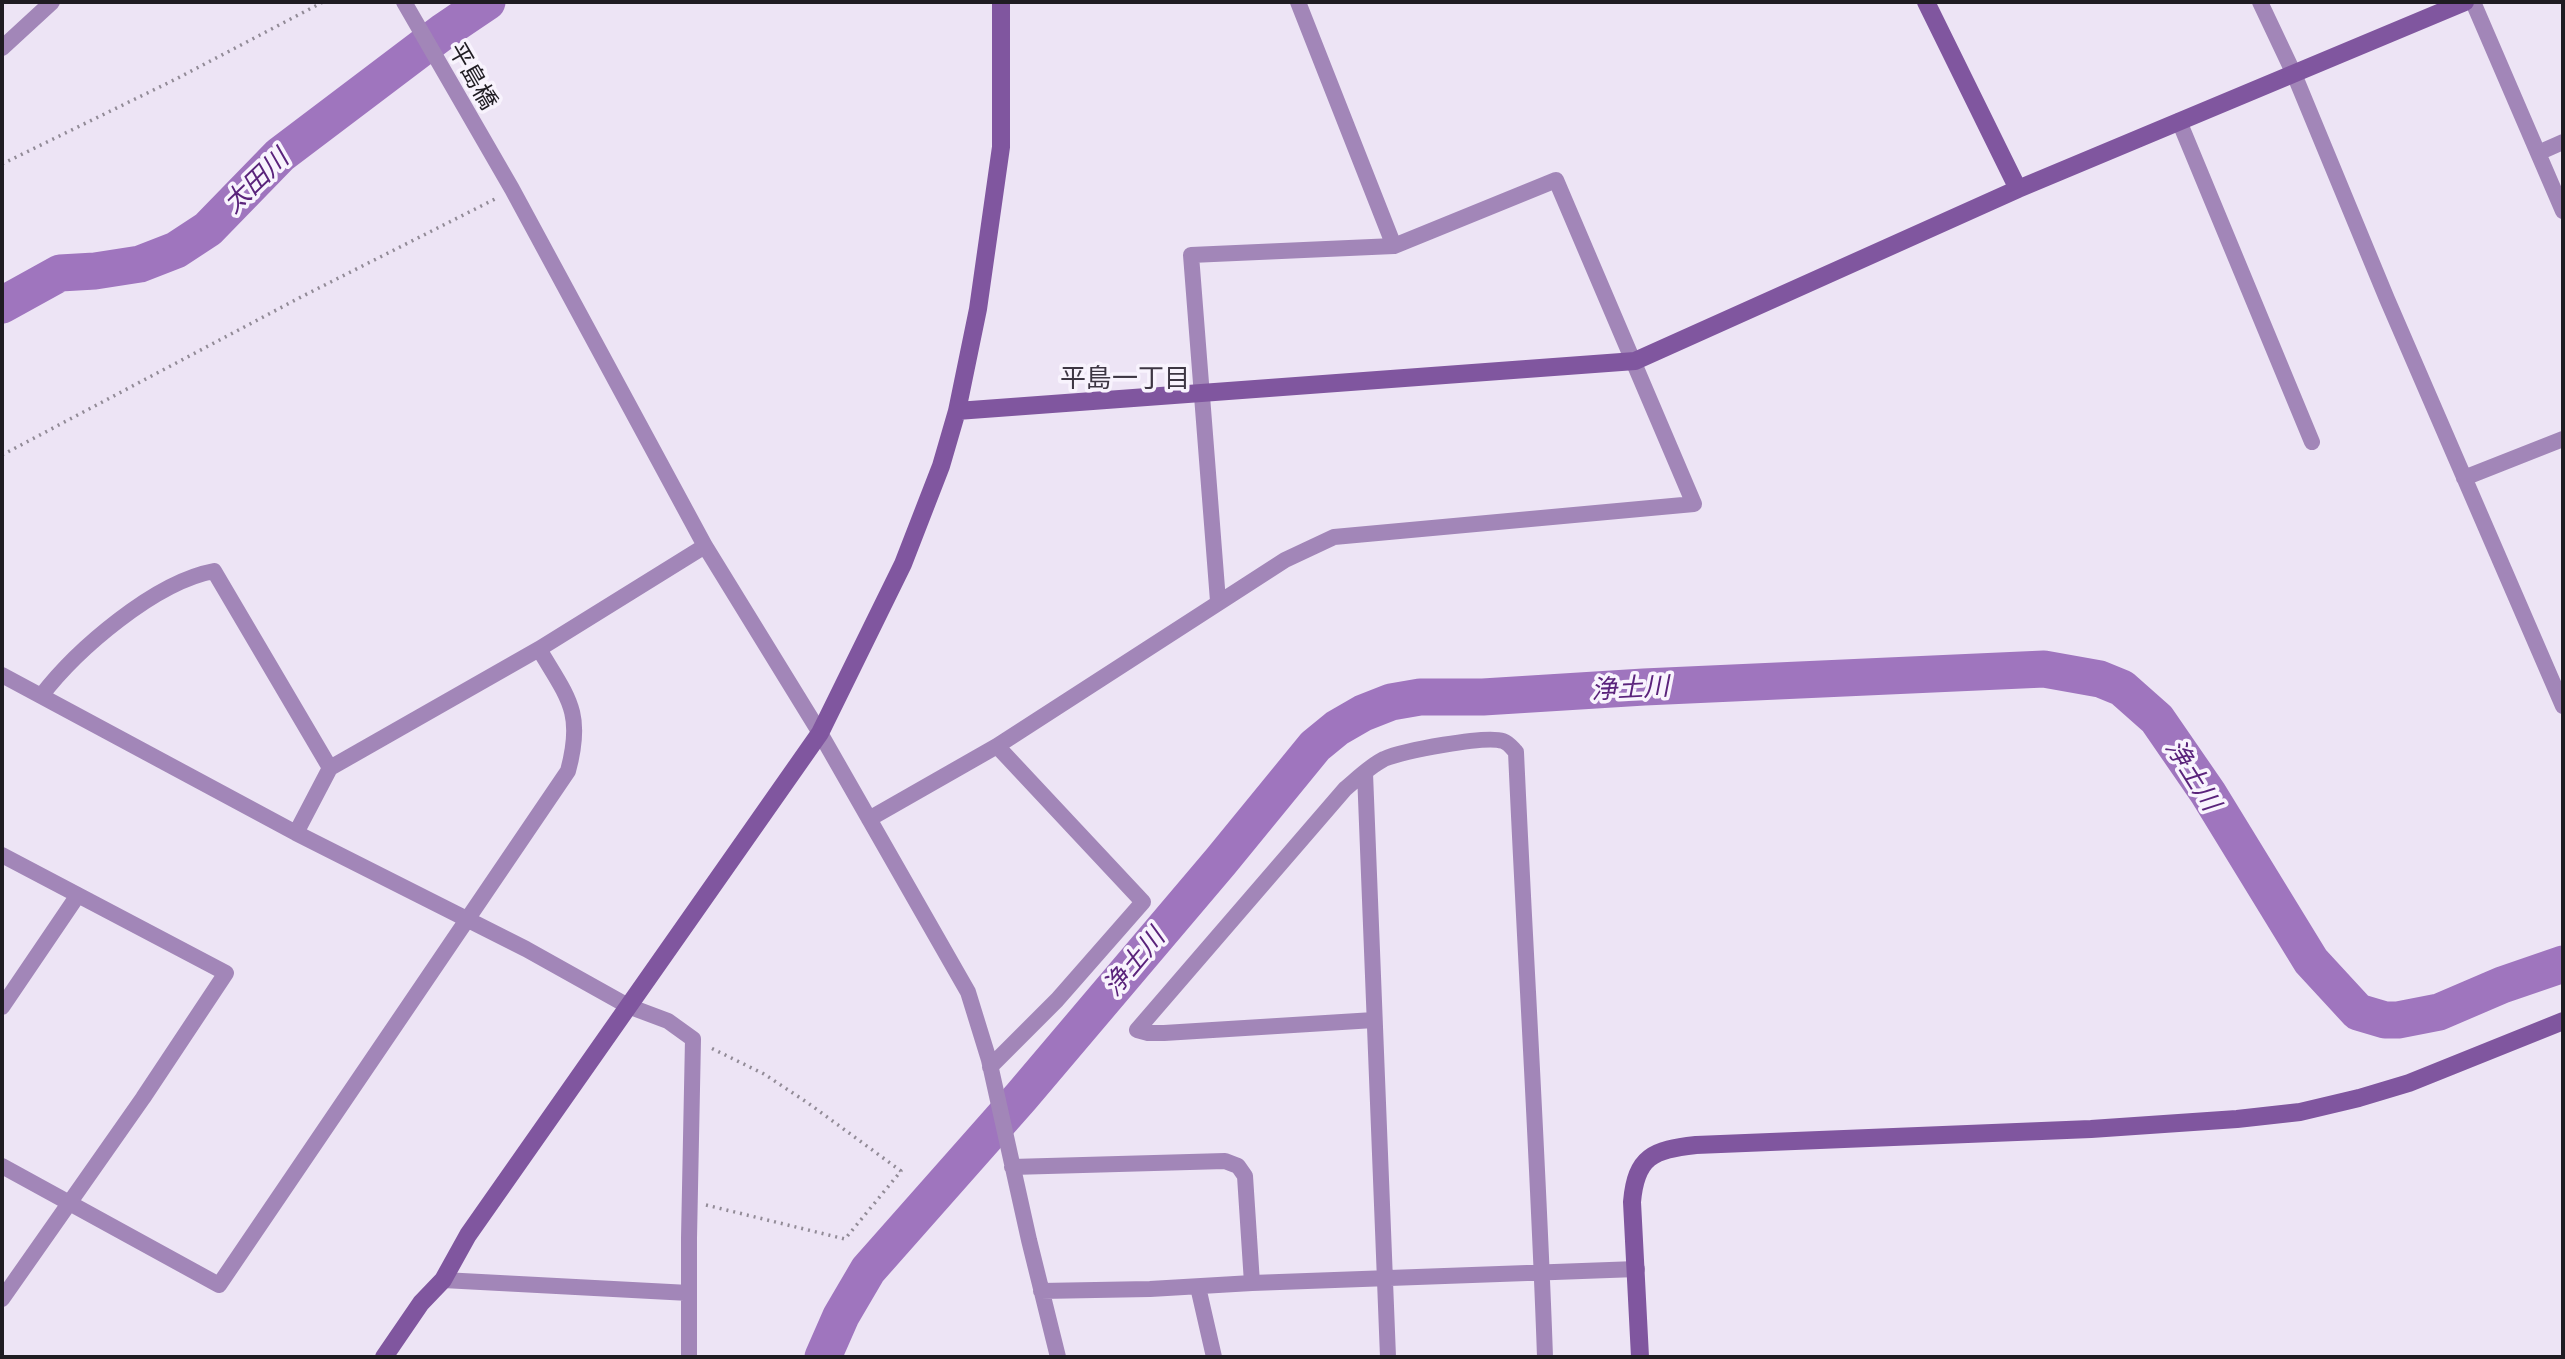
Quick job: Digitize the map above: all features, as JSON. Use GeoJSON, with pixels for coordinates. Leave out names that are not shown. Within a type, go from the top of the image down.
{"type":"FeatureCollection","features":[{"type":"Feature","properties":{"kind":"street"},"geometry":{"type":"LineString","coordinates":[[2,48],[52,2]]}},
{"type":"Feature","properties":{"kind":"street","name":"平島橋"},"geometry":{"type":"LineString","coordinates":[[404,2],[512,189],[705,546],[820,733],[968,992],[990,1067],[1058,1357]]}},
{"type":"Feature","properties":{"kind":"street"},"geometry":{"type":"LineString","coordinates":[[384,1357],[421,1303],[443,1280],[468,1235],[820,733],[903,564],[941,466],[957,411],[980,297],[1001,147],[1001,2]]}},
{"type":"Feature","properties":{"kind":"street"},"geometry":{"type":"LineString","coordinates":[[1298,2],[1394,246]]}},
{"type":"Feature","properties":{"kind":"street"},"geometry":{"type":"LineString","coordinates":[[1926,2],[2018,189]]}},
{"type":"Feature","properties":{"kind":"street"},"geometry":{"type":"LineString","coordinates":[[2260,2],[2294,74],[2563,706]]}},
{"type":"Feature","properties":{"kind":"street"},"geometry":{"type":"LineString","coordinates":[[957,411],[1635,361],[2018,189],[2465,2]]}},
{"type":"Feature","properties":{"kind":"street"},"geometry":{"type":"LineString","coordinates":[[2473,2],[2563,211]]}},
{"type":"Feature","properties":{"kind":"street"},"geometry":{"type":"LineString","coordinates":[[2179,121],[2312,442]]}},
{"type":"Feature","properties":{"kind":"street"},"geometry":{"type":"LineString","coordinates":[[2538,153],[2563,142]]}},
{"type":"Feature","properties":{"kind":"street"},"geometry":{"type":"LineString","coordinates":[[869,819],[997,746],[1217,601],[1308,547],[1335,537],[1695,505],[1556,180],[1394,246],[1191,255],[1217,601]]}},
{"type":"Feature","properties":{"kind":"street"},"geometry":{"type":"LineString","coordinates":[[2464,478],[2563,439]]}},
{"type":"Feature","properties":{"kind":"street"},"geometry":{"type":"LineString","coordinates":[[296,833],[330,768],[539,649],[705,546]]}},
{"type":"Feature","properties":{"kind":"street"},"geometry":{"type":"LineString","coordinates":[[41,696],[81,650],[128,612],[194,575],[214,571],[330,768]]}},
{"type":"Feature","properties":{"kind":"street"},"geometry":{"type":"LineString","coordinates":[[2,1166],[219,1285],[568,771],[573,752],[575,717],[566,695],[539,649]]}},
{"type":"Feature","properties":{"kind":"street"},"geometry":{"type":"LineString","coordinates":[[2,675],[296,833],[469,919],[628,1006],[668,1021],[693,1039],[689,1357]]}},
{"type":"Feature","properties":{"kind":"street"},"geometry":{"type":"LineString","coordinates":[[1374,1020],[1164,1033],[1137,1030],[1345,789],[1365,773],[1385,759],[1444,746],[1493,739],[1507,742],[1516,752],[1545,1357]]}},
{"type":"Feature","properties":{"kind":"street"},"geometry":{"type":"LineString","coordinates":[[990,1067],[1057,1000],[1143,902],[997,746]]}},
{"type":"Feature","properties":{"kind":"street"},"geometry":{"type":"LineString","coordinates":[[1365,773],[1388,1357]]}},
{"type":"Feature","properties":{"kind":"street"},"geometry":{"type":"LineString","coordinates":[[2,855],[226,973],[143,1098],[2,1299]]}},
{"type":"Feature","properties":{"kind":"street"},"geometry":{"type":"LineString","coordinates":[[2,1007],[78,895]]}},
{"type":"Feature","properties":{"kind":"street"},"geometry":{"type":"LineString","coordinates":[[1640,1357],[1633,1183],[1639,1167],[1651,1155],[1661,1151],[1709,1144],[2091,1129],[2300,1112],[2409,1083],[2563,1021]]}},
{"type":"Feature","properties":{"kind":"street"},"geometry":{"type":"LineString","coordinates":[[1011,1161],[1225,1161],[1238,1166],[1245,1176],[1252,1283]]}},
{"type":"Feature","properties":{"kind":"street"},"geometry":{"type":"LineString","coordinates":[[1041,1292],[1637,1269]]}},
{"type":"Feature","properties":{"kind":"street"},"geometry":{"type":"LineString","coordinates":[[443,1280],[689,1293]]}},
{"type":"Feature","properties":{"kind":"street"},"geometry":{"type":"LineString","coordinates":[[1198,1287],[1214,1357]]}},
{"type":"Feature","properties":{"kind":"path"},"geometry":{"type":"LineString","coordinates":[[2,164],[103,116],[323,2]]}},
{"type":"Feature","properties":{"kind":"path"},"geometry":{"type":"LineString","coordinates":[[2,455],[300,297],[512,189]]}},
{"type":"Feature","properties":{"kind":"path"},"geometry":{"type":"LineString","coordinates":[[690,1201],[845,1239],[901,1171],[764,1074],[693,1039]]}},
{"type":"Feature","properties":{"kind":"waterway","name":"太田川"},"geometry":{"type":"LineString","coordinates":[[2,305],[60,273],[140,264],[176,250],[208,229],[280,155],[444,31],[487,2]]}},
{"type":"Feature","properties":{"kind":"waterway","name":"浄土川"},"geometry":{"type":"LineString","coordinates":[[823,1357],[841,1316],[868,1270],[1021,1097],[1315,746],[1337,728],[1363,713],[1391,702],[1420,697],[1483,697],[2044,669],[2100,679],[2122,688],[2157,719],[2208,793],[2311,961],[2358,1012],[2385,1020],[2439,1012],[2502,985],[2563,964]]}},
{"type":"Feature","properties":{"kind":"district","name":"平島一丁目"},"geometry":{"type":"Point","coordinates":[1125,378]}}]}
